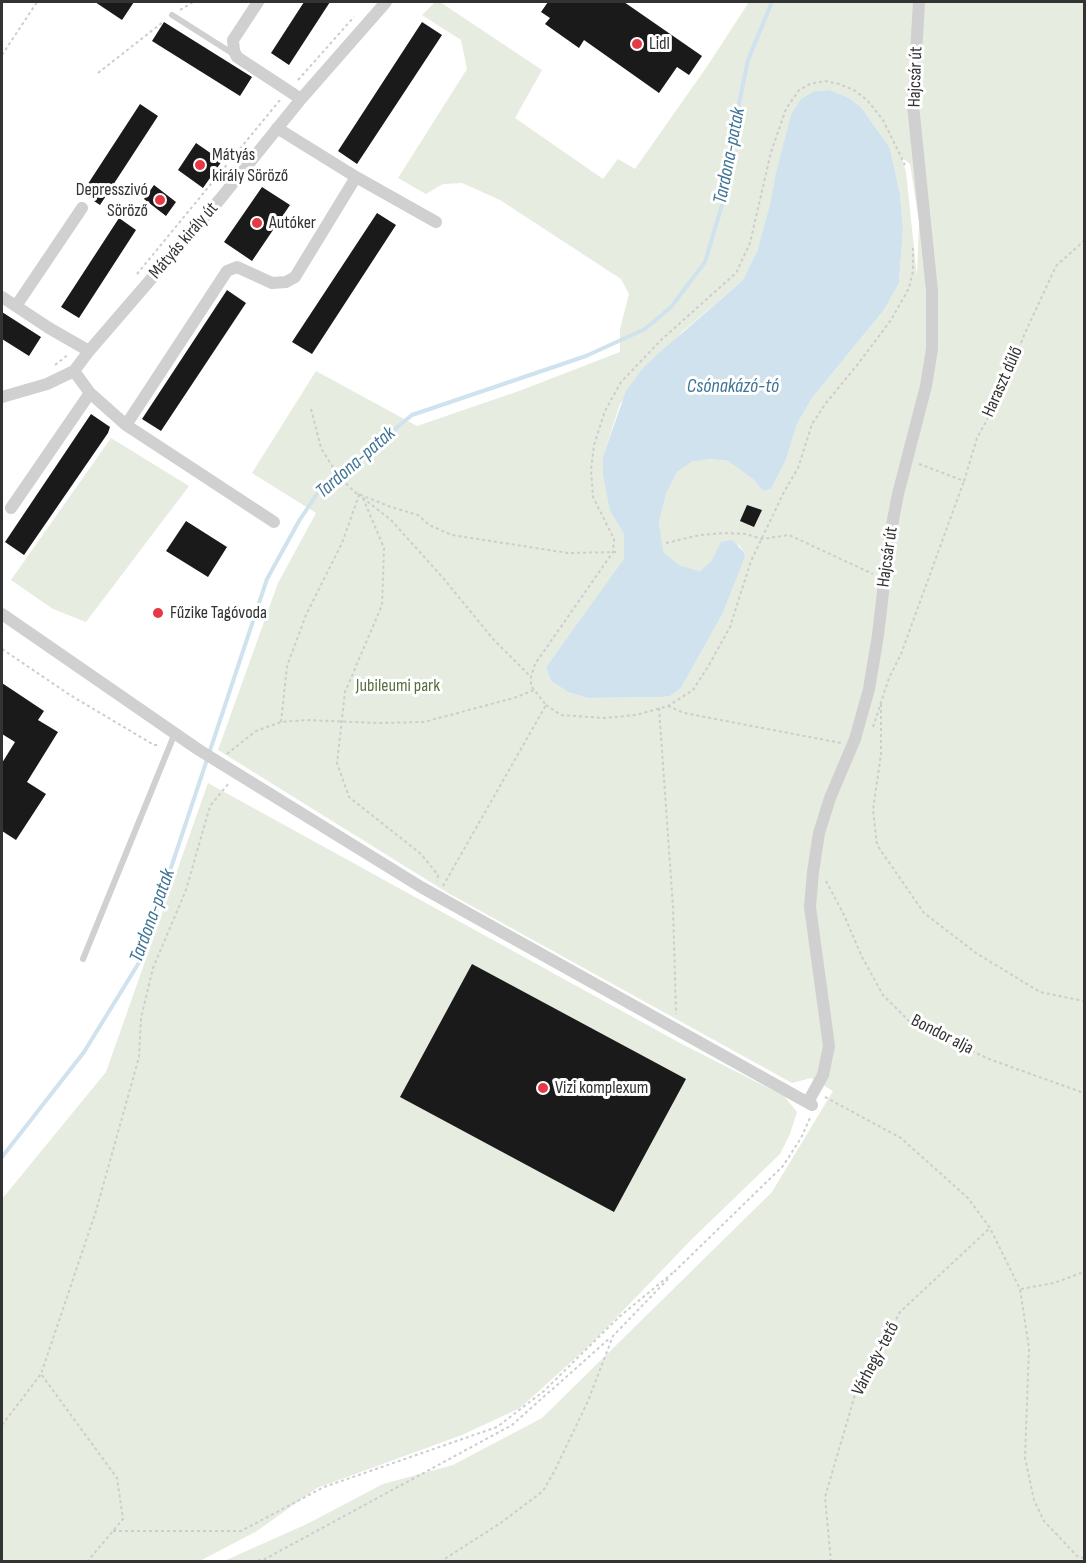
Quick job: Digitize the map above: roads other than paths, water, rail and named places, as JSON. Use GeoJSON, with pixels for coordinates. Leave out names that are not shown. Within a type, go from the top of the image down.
{"type":"FeatureCollection","features":[{"type":"Feature","properties":{"kind":"street"},"geometry":{"type":"LineString","coordinates":[[258,2],[234,40],[234,51],[237,57],[301,99]]}},
{"type":"Feature","properties":{"kind":"street","name":"Mátyás király út"},"geometry":{"type":"LineString","coordinates":[[2,397],[47,384],[74,371],[84,348],[221,198],[301,99],[386,2]]}},
{"type":"Feature","properties":{"kind":"street","name":"Hajcsár út"},"geometry":{"type":"LineString","coordinates":[[175,734],[437,896],[812,1100],[823,1075],[829,1046],[810,907],[815,856],[819,833],[830,798],[854,742],[869,688],[898,494],[926,386],[932,349],[932,291],[914,105],[919,2]]}},
{"type":"Feature","properties":{"kind":"street"},"geometry":{"type":"LineString","coordinates":[[278,128],[356,177],[436,222]]}},
{"type":"Feature","properties":{"kind":"street"},"geometry":{"type":"LineString","coordinates":[[126,424],[227,271],[237,267],[272,283],[286,282],[295,276],[356,177]]}},
{"type":"Feature","properties":{"kind":"street"},"geometry":{"type":"LineString","coordinates":[[16,306],[82,208]]}},
{"type":"Feature","properties":{"kind":"street"},"geometry":{"type":"LineString","coordinates":[[2,297],[84,348]]}},
{"type":"Feature","properties":{"kind":"street"},"geometry":{"type":"LineString","coordinates":[[74,371],[90,393],[126,424],[274,522]]}},
{"type":"Feature","properties":{"kind":"street"},"geometry":{"type":"LineString","coordinates":[[11,508],[90,393]]}},
{"type":"Feature","properties":{"kind":"street"},"geometry":{"type":"LineString","coordinates":[[2,614],[175,734]]}},
{"type":"Feature","properties":{"kind":"lane"},"geometry":{"type":"LineString","coordinates":[[172,15],[237,57]]}},
{"type":"Feature","properties":{"kind":"lane"},"geometry":{"type":"LineString","coordinates":[[83,959],[175,734]]}},
{"type":"Feature","properties":{"kind":"water","name":"Csónakázó-tó"},"geometry":{"type":"Polygon","coordinates":[[[830,90],[849,98],[861,107],[890,148],[900,194],[903,229],[899,283],[884,310],[812,398],[797,424],[786,459],[771,489],[763,491],[754,480],[728,461],[711,459],[691,462],[677,472],[666,494],[659,522],[663,552],[679,565],[700,571],[712,560],[721,542],[732,540],[744,552],[745,557],[723,613],[681,688],[670,696],[663,697],[588,698],[568,692],[551,681],[546,667],[624,559],[624,534],[610,511],[603,474],[603,456],[626,391],[644,367],[743,280],[757,251],[791,115],[801,99],[815,91],[830,90]]]}},
{"type":"Feature","properties":{"kind":"waterway","name":"Tardona-patak"},"geometry":{"type":"LineString","coordinates":[[2,1157],[84,1052],[140,961],[267,579],[299,521],[321,488],[412,415],[586,356],[645,329],[671,307],[705,262],[722,205],[748,60],[772,2]]}},
{"type":"Feature","properties":{"kind":"place","name":"Lidl"},"geometry":{"type":"Point","coordinates":[637,44]}},
{"type":"Feature","properties":{"kind":"place","name":"Mátyás király Söröző"},"geometry":{"type":"Point","coordinates":[200,165]}},
{"type":"Feature","properties":{"kind":"place","name":"Depresszivó Söröző"},"geometry":{"type":"Point","coordinates":[160,200]}},
{"type":"Feature","properties":{"kind":"place","name":"Autóker"},"geometry":{"type":"Point","coordinates":[257,223]}},
{"type":"Feature","properties":{"kind":"place","name":"Fűzike Tagóvoda"},"geometry":{"type":"Point","coordinates":[158,613]}},
{"type":"Feature","properties":{"kind":"place","name":"Vizi komplexum"},"geometry":{"type":"Point","coordinates":[543,1088]}},
{"type":"Feature","properties":{"kind":"park label","name":"Jubileumi park"},"geometry":{"type":"Point","coordinates":[398,686]}}]}
